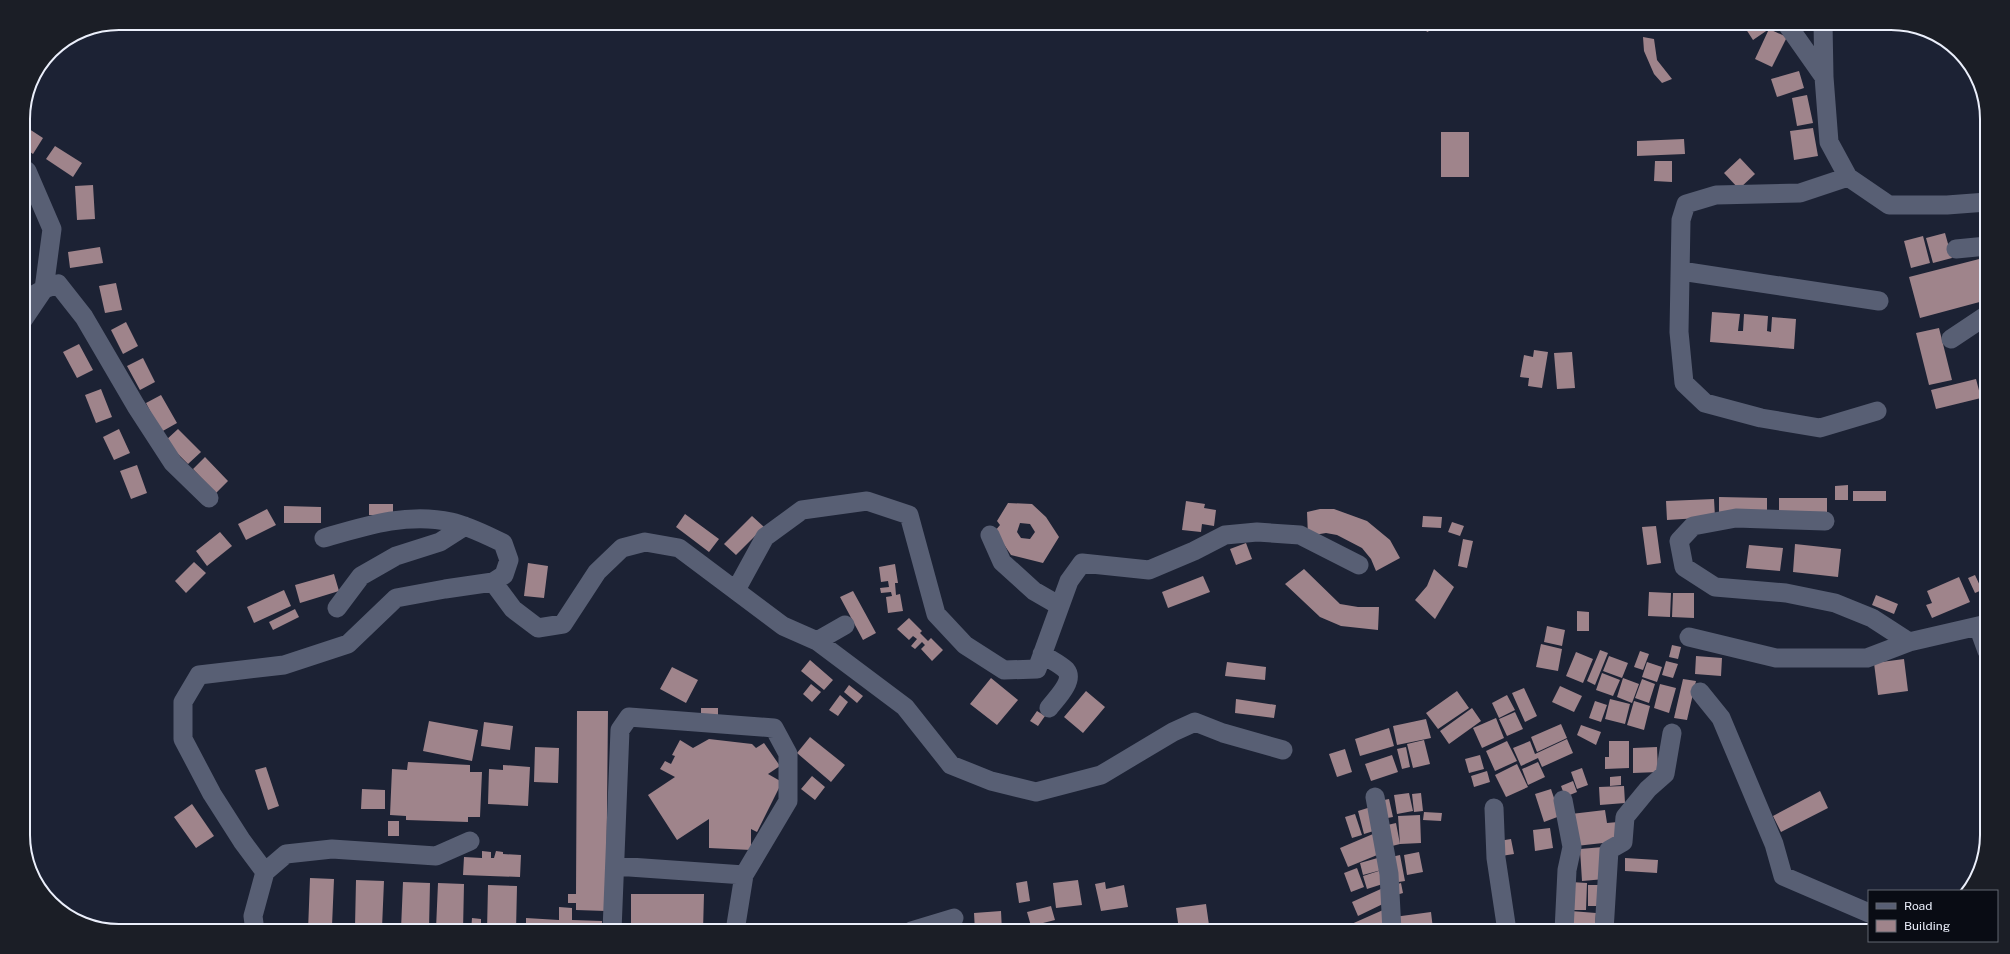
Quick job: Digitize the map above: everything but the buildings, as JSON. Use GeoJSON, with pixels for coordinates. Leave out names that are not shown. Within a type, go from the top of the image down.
{"type":"FeatureCollection","features":[{"type":"Feature","properties":{"kind":"street"},"geometry":{"type":"LineString","coordinates":[[1791,30],[1824,77]]}},
{"type":"Feature","properties":{"kind":"street"},"geometry":{"type":"LineString","coordinates":[[1823,30],[1824,77],[1829,142],[1848,178],[1889,204],[1947,205],[1980,203]]}},
{"type":"Feature","properties":{"kind":"street"},"geometry":{"type":"LineString","coordinates":[[30,178],[52,230],[44,289],[30,310]]}},
{"type":"Feature","properties":{"kind":"street"},"geometry":{"type":"LineString","coordinates":[[1848,178],[1800,193],[1716,195],[1686,204],[1680,220],[1681,271],[1679,332],[1684,383],[1705,403],[1761,418],[1820,428],[1877,411]]}},
{"type":"Feature","properties":{"kind":"street"},"geometry":{"type":"LineString","coordinates":[[1956,248],[1980,246]]}},
{"type":"Feature","properties":{"kind":"street"},"geometry":{"type":"LineString","coordinates":[[1681,271],[1879,301]]}},
{"type":"Feature","properties":{"kind":"street"},"geometry":{"type":"LineString","coordinates":[[30,297],[44,289],[58,284],[80,311],[136,406],[173,463],[209,498]]}},
{"type":"Feature","properties":{"kind":"street"},"geometry":{"type":"LineString","coordinates":[[1951,339],[1980,320]]}},
{"type":"Feature","properties":{"kind":"street"},"geometry":{"type":"LineString","coordinates":[[736,590],[765,537],[802,510],[867,501],[909,515],[936,614],[965,645],[1004,670],[1037,669],[1069,582],[1082,563],[1149,570],[1194,551],[1226,535],[1257,532],[1300,535],[1359,565]]}},
{"type":"Feature","properties":{"kind":"street"},"geometry":{"type":"LineString","coordinates":[[265,872],[242,842],[212,794],[182,738],[183,702],[199,675],[284,665],[348,644],[396,598],[444,588],[493,582],[504,575],[509,560],[503,543],[465,526],[451,522],[419,518],[376,523],[324,538]]}},
{"type":"Feature","properties":{"kind":"street"},"geometry":{"type":"LineString","coordinates":[[1825,520],[1736,518],[1693,526],[1679,541],[1684,567],[1715,588],[1786,593],[1835,603],[1872,618],[1909,642]]}},
{"type":"Feature","properties":{"kind":"street"},"geometry":{"type":"LineString","coordinates":[[337,608],[361,576],[396,556],[440,542],[465,526]]}},
{"type":"Feature","properties":{"kind":"street"},"geometry":{"type":"LineString","coordinates":[[990,535],[1002,562],[1034,591],[1060,606]]}},
{"type":"Feature","properties":{"kind":"street"},"geometry":{"type":"LineString","coordinates":[[493,582],[513,609],[538,628],[563,624],[597,572],[622,548],[645,542],[679,548],[783,626],[817,642],[905,707],[951,765],[991,781],[1036,792],[1101,775],[1173,732],[1195,722],[1223,733],[1283,750]]}},
{"type":"Feature","properties":{"kind":"street"},"geometry":{"type":"LineString","coordinates":[[817,642],[845,625]]}},
{"type":"Feature","properties":{"kind":"street"},"geometry":{"type":"LineString","coordinates":[[1689,637],[1776,658],[1867,658],[1909,642],[1980,625]]}},
{"type":"Feature","properties":{"kind":"street"},"geometry":{"type":"LineString","coordinates":[[1042,654],[1066,671],[1069,677],[1066,684],[1049,708]]}},
{"type":"Feature","properties":{"kind":"street"},"geometry":{"type":"LineString","coordinates":[[1700,692],[1721,718],[1774,844],[1783,876],[1868,913]]}},
{"type":"Feature","properties":{"kind":"street"},"geometry":{"type":"LineString","coordinates":[[612,924],[620,730],[629,717],[774,728],[788,754],[788,801],[744,875],[737,924]]}},
{"type":"Feature","properties":{"kind":"street"},"geometry":{"type":"LineString","coordinates":[[1604,924],[1609,850],[1623,842],[1625,817],[1648,789],[1665,774],[1672,733]]}},
{"type":"Feature","properties":{"kind":"street"},"geometry":{"type":"LineString","coordinates":[[1375,797],[1390,874],[1392,924]]}},
{"type":"Feature","properties":{"kind":"street"},"geometry":{"type":"LineString","coordinates":[[1563,800],[1572,846],[1567,870],[1564,924]]}},
{"type":"Feature","properties":{"kind":"street"},"geometry":{"type":"LineString","coordinates":[[1494,808],[1496,858],[1506,924]]}},
{"type":"Feature","properties":{"kind":"street"},"geometry":{"type":"LineString","coordinates":[[254,924],[253,916],[265,872],[286,854],[332,849],[436,856],[470,841]]}},
{"type":"Feature","properties":{"kind":"street"},"geometry":{"type":"LineString","coordinates":[[615,866],[744,875]]}},
{"type":"Feature","properties":{"kind":"street"},"geometry":{"type":"LineString","coordinates":[[934,924],[954,918]]}}]}
